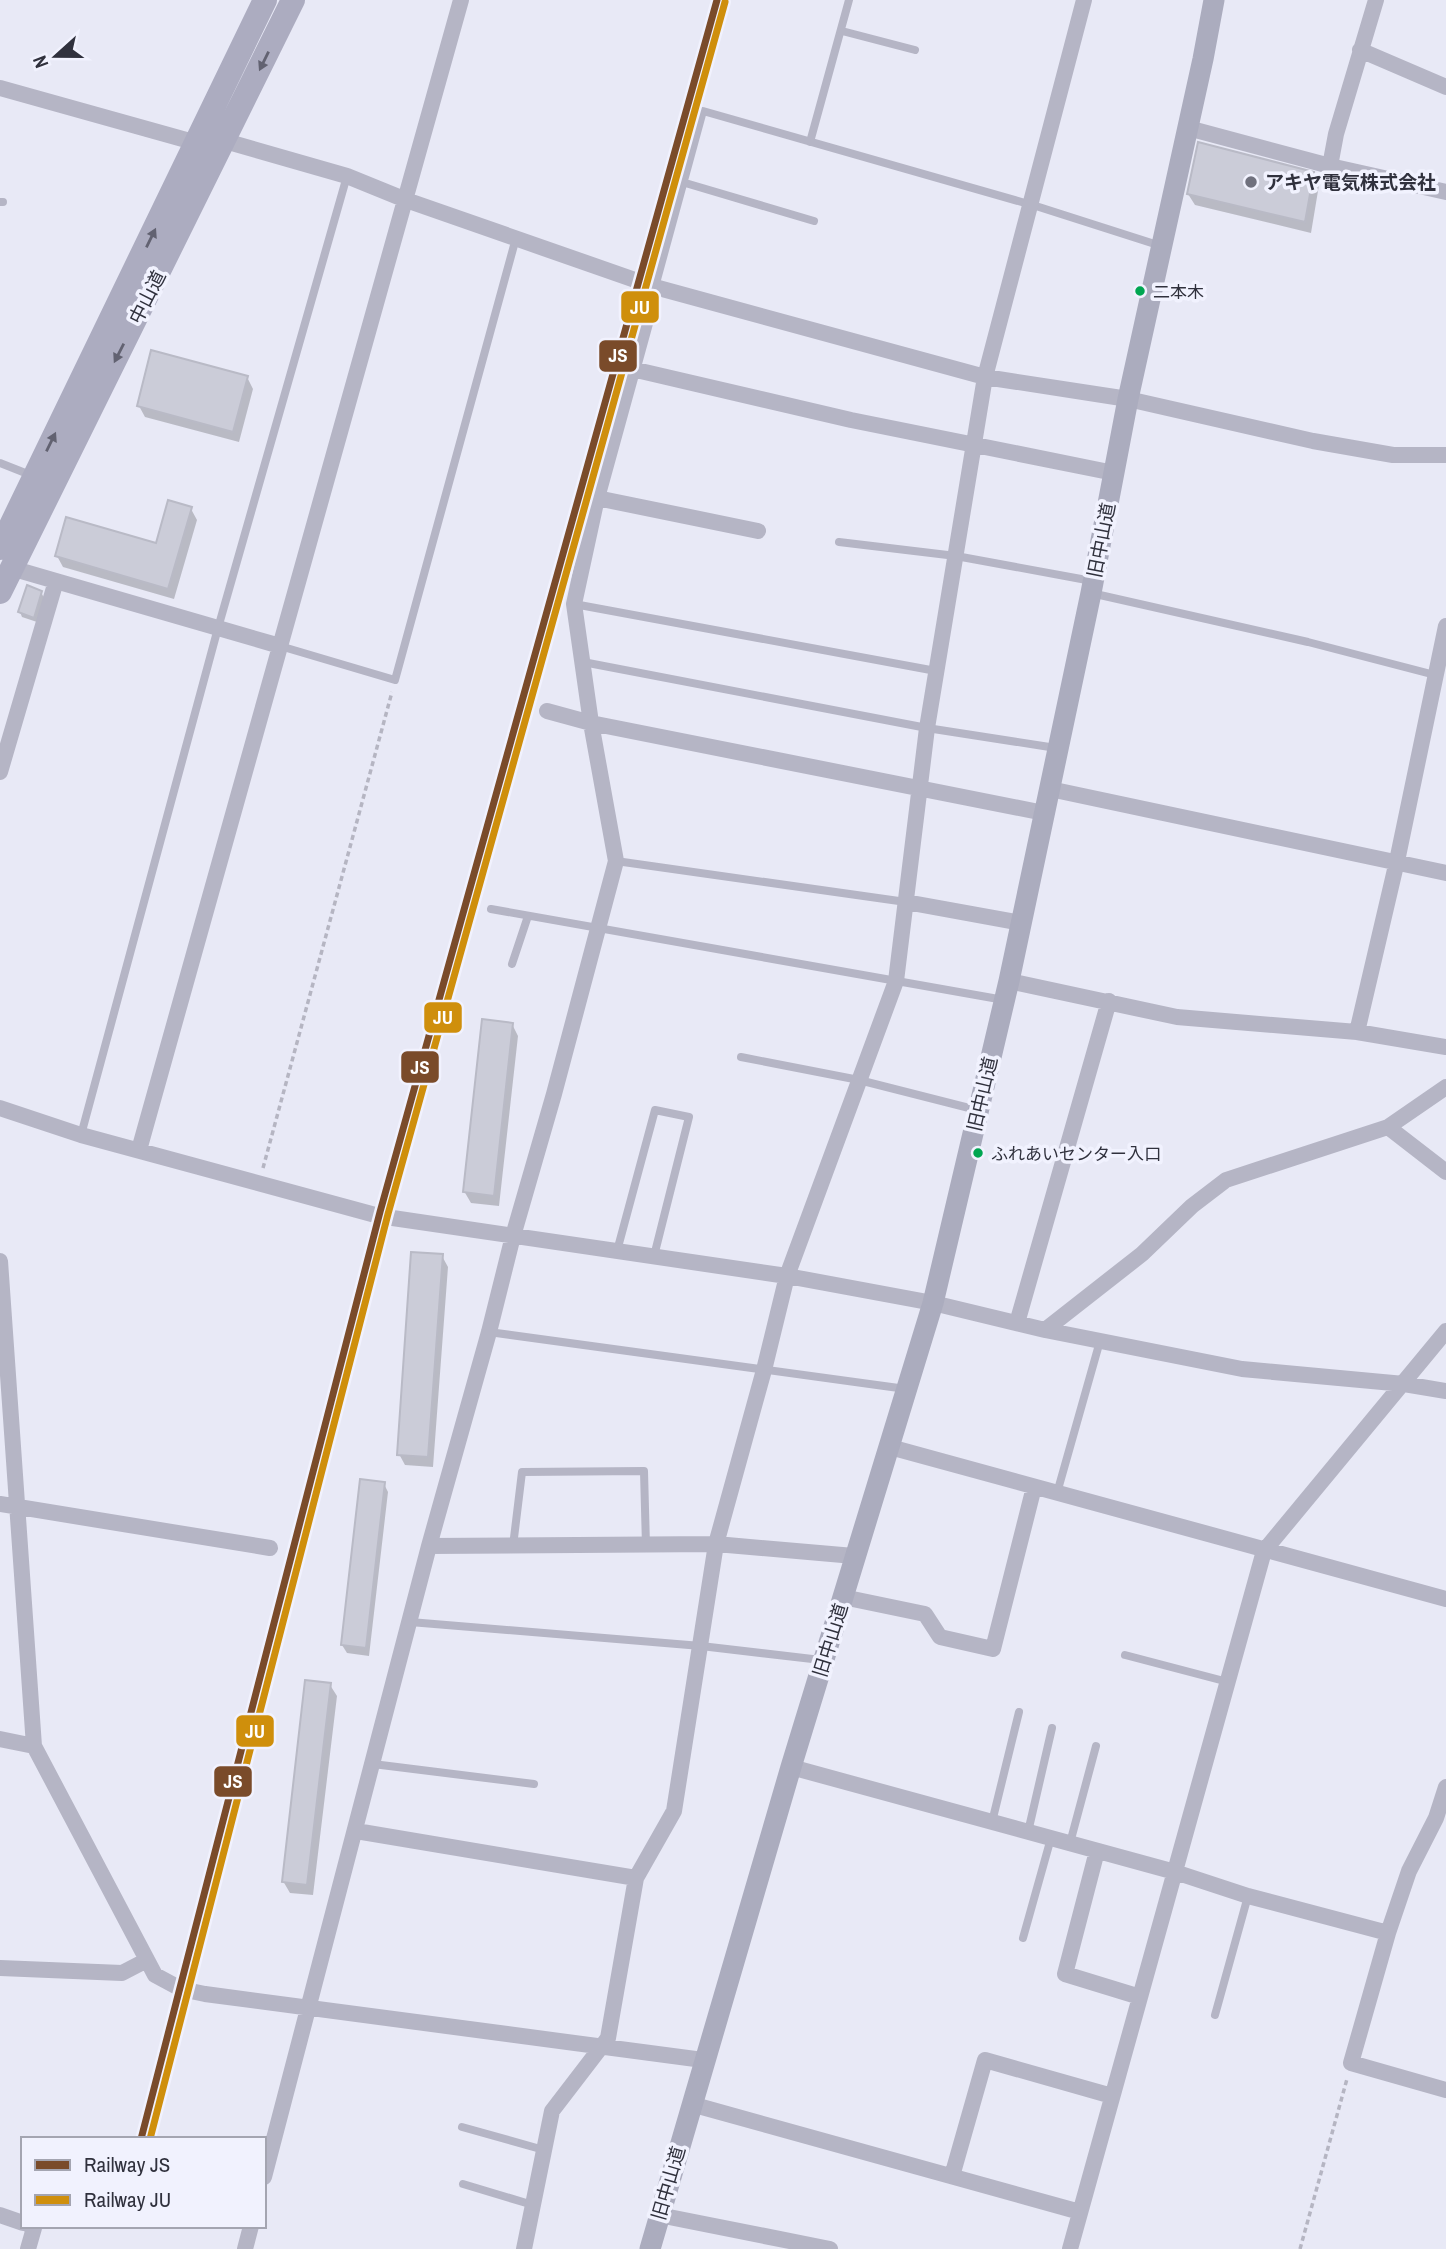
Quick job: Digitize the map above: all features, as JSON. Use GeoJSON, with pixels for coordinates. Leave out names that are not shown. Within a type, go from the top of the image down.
{"type":"FeatureCollection","features":[{"type":"Feature","properties":{"kind":"highway","name":"中山道"},"geometry":{"type":"LineString","coordinates":[[0,592],[6,558],[35,476],[265,0]]}},
{"type":"Feature","properties":{"kind":"highway","name":"中山道"},"geometry":{"type":"LineString","coordinates":[[6,558],[225,141],[293,0]]}},
{"type":"Feature","properties":{"kind":"main road","name":"旧中山道"},"geometry":{"type":"LineString","coordinates":[[650,2249],[854,1556],[933,1303],[1007,990],[1093,587],[1128,399],[1214,0]]}},
{"type":"Feature","properties":{"kind":"street"},"geometry":{"type":"LineString","coordinates":[[139,1150],[461,0]]}},
{"type":"Feature","properties":{"kind":"street"},"geometry":{"type":"LineString","coordinates":[[524,2249],[552,2111],[608,2038],[636,1878],[674,1811],[716,1544],[787,1276],[897,981],[927,728],[985,377],[1084,0]]}},
{"type":"Feature","properties":{"kind":"street"},"geometry":{"type":"LineString","coordinates":[[1330,166],[1336,134],[1376,0]]}},
{"type":"Feature","properties":{"kind":"street"},"geometry":{"type":"LineString","coordinates":[[1360,50],[1446,87]]}},
{"type":"Feature","properties":{"kind":"street"},"geometry":{"type":"LineString","coordinates":[[0,88],[197,143]]}},
{"type":"Feature","properties":{"kind":"street"},"geometry":{"type":"LineString","coordinates":[[1188,128],[1330,166],[1446,192]]}},
{"type":"Feature","properties":{"kind":"street"},"geometry":{"type":"LineString","coordinates":[[225,141],[348,176],[406,200],[655,287],[985,377],[1128,399],[1313,441],[1393,455],[1446,455]]}},
{"type":"Feature","properties":{"kind":"street"},"geometry":{"type":"LineString","coordinates":[[266,2170],[429,1546],[616,861],[591,723],[574,604],[597,498],[655,287]]}},
{"type":"Feature","properties":{"kind":"street"},"geometry":{"type":"LineString","coordinates":[[632,369],[851,420],[1114,473]]}},
{"type":"Feature","properties":{"kind":"street"},"geometry":{"type":"LineString","coordinates":[[597,498],[758,531]]}},
{"type":"Feature","properties":{"kind":"street"},"geometry":{"type":"LineString","coordinates":[[6,558],[56,581],[280,646]]}},
{"type":"Feature","properties":{"kind":"street"},"geometry":{"type":"LineString","coordinates":[[0,772],[56,581]]}},
{"type":"Feature","properties":{"kind":"street"},"geometry":{"type":"LineString","coordinates":[[1357,1032],[1441,676],[1446,626]]}},
{"type":"Feature","properties":{"kind":"street"},"geometry":{"type":"LineString","coordinates":[[547,711],[591,723],[1044,813]]}},
{"type":"Feature","properties":{"kind":"street"},"geometry":{"type":"LineString","coordinates":[[1050,789],[1446,873]]}},
{"type":"Feature","properties":{"kind":"street"},"geometry":{"type":"LineString","coordinates":[[906,902],[1021,923]]}},
{"type":"Feature","properties":{"kind":"street"},"geometry":{"type":"LineString","coordinates":[[1007,990],[1109,1001],[1177,1017],[1357,1032],[1446,1047]]}},
{"type":"Feature","properties":{"kind":"street"},"geometry":{"type":"LineString","coordinates":[[1017,1324],[1109,1001]]}},
{"type":"Feature","properties":{"kind":"street"},"geometry":{"type":"LineString","coordinates":[[1045,1330],[1142,1254],[1192,1206],[1226,1180],[1388,1127],[1446,1087]]}},
{"type":"Feature","properties":{"kind":"street"},"geometry":{"type":"LineString","coordinates":[[0,1108],[81,1135],[379,1216],[787,1276],[933,1303],[1045,1330],[1242,1369],[1404,1384],[1446,1391]]}},
{"type":"Feature","properties":{"kind":"street"},"geometry":{"type":"LineString","coordinates":[[1388,1127],[1446,1172]]}},
{"type":"Feature","properties":{"kind":"street"},"geometry":{"type":"LineString","coordinates":[[0,1261],[34,1746],[147,1960],[160,1979],[181,1989],[704,2060]]}},
{"type":"Feature","properties":{"kind":"street"},"geometry":{"type":"LineString","coordinates":[[1070,2249],[1264,1551],[1446,1331]]}},
{"type":"Feature","properties":{"kind":"street"},"geometry":{"type":"LineString","coordinates":[[890,1447],[1446,1599]]}},
{"type":"Feature","properties":{"kind":"street"},"geometry":{"type":"LineString","coordinates":[[843,1597],[925,1614],[940,1637],[993,1649],[1034,1487]]}},
{"type":"Feature","properties":{"kind":"street"},"geometry":{"type":"LineString","coordinates":[[0,1504],[270,1548]]}},
{"type":"Feature","properties":{"kind":"street"},"geometry":{"type":"LineString","coordinates":[[429,1546],[716,1544],[854,1556]]}},
{"type":"Feature","properties":{"kind":"street"},"geometry":{"type":"LineString","coordinates":[[0,1739],[34,1746]]}},
{"type":"Feature","properties":{"kind":"street"},"geometry":{"type":"LineString","coordinates":[[791,1767],[1388,1933]]}},
{"type":"Feature","properties":{"kind":"street"},"geometry":{"type":"LineString","coordinates":[[1446,1787],[1436,1818],[1409,1871],[1388,1933],[1351,2063],[1446,2090]]}},
{"type":"Feature","properties":{"kind":"street"},"geometry":{"type":"LineString","coordinates":[[356,1831],[636,1878]]}},
{"type":"Feature","properties":{"kind":"street"},"geometry":{"type":"LineString","coordinates":[[1097,1851],[1065,1974],[1140,1997]]}},
{"type":"Feature","properties":{"kind":"street"},"geometry":{"type":"LineString","coordinates":[[0,1968],[122,1972],[147,1960]]}},
{"type":"Feature","properties":{"kind":"street"},"geometry":{"type":"LineString","coordinates":[[952,2176],[985,2060],[1112,2096]]}},
{"type":"Feature","properties":{"kind":"street"},"geometry":{"type":"LineString","coordinates":[[691,2104],[1080,2212]]}},
{"type":"Feature","properties":{"kind":"street"},"geometry":{"type":"LineString","coordinates":[[0,2215],[21,2222]]}},
{"type":"Feature","properties":{"kind":"street"},"geometry":{"type":"LineString","coordinates":[[659,2215],[795,2246],[830,2249]]}},
{"type":"Feature","properties":{"kind":"street"},"geometry":{"type":"LineString","coordinates":[[28,2249],[34,2228]]}},
{"type":"Feature","properties":{"kind":"street"},"geometry":{"type":"LineString","coordinates":[[245,2249],[250,2228]]}},
{"type":"Feature","properties":{"kind":"lane"},"geometry":{"type":"LineString","coordinates":[[810,142],[849,0]]}},
{"type":"Feature","properties":{"kind":"lane"},"geometry":{"type":"LineString","coordinates":[[842,31],[915,50]]}},
{"type":"Feature","properties":{"kind":"lane"},"geometry":{"type":"LineString","coordinates":[[655,287],[703,111],[1029,204],[1161,246]]}},
{"type":"Feature","properties":{"kind":"lane"},"geometry":{"type":"LineString","coordinates":[[81,1135],[218,628],[348,176]]}},
{"type":"Feature","properties":{"kind":"lane"},"geometry":{"type":"LineString","coordinates":[[682,182],[814,221]]}},
{"type":"Feature","properties":{"kind":"lane"},"geometry":{"type":"LineString","coordinates":[[280,646],[395,680],[516,238]]}},
{"type":"Feature","properties":{"kind":"lane"},"geometry":{"type":"LineString","coordinates":[[0,463],[35,476]]}},
{"type":"Feature","properties":{"kind":"lane"},"geometry":{"type":"LineString","coordinates":[[839,542],[956,556],[1093,587],[1441,676]]}},
{"type":"Feature","properties":{"kind":"lane"},"geometry":{"type":"LineString","coordinates":[[574,604],[936,671]]}},
{"type":"Feature","properties":{"kind":"lane"},"geometry":{"type":"LineString","coordinates":[[583,662],[927,728],[1058,749]]}},
{"type":"Feature","properties":{"kind":"lane"},"geometry":{"type":"LineString","coordinates":[[616,861],[906,902]]}},
{"type":"Feature","properties":{"kind":"lane"},"geometry":{"type":"LineString","coordinates":[[491,909],[897,981],[1007,990]]}},
{"type":"Feature","properties":{"kind":"lane"},"geometry":{"type":"LineString","coordinates":[[512,964],[527,916]]}},
{"type":"Feature","properties":{"kind":"lane"},"geometry":{"type":"LineString","coordinates":[[741,1057],[859,1080],[978,1111]]}},
{"type":"Feature","properties":{"kind":"lane"},"geometry":{"type":"LineString","coordinates":[[617,1251],[655,1110],[689,1117],[654,1256]]}},
{"type":"Feature","properties":{"kind":"lane"},"geometry":{"type":"LineString","coordinates":[[489,1332],[907,1390]]}},
{"type":"Feature","properties":{"kind":"lane"},"geometry":{"type":"LineString","coordinates":[[1057,1493],[1100,1341]]}},
{"type":"Feature","properties":{"kind":"lane"},"geometry":{"type":"LineString","coordinates":[[513,1546],[522,1472],[631,1471],[644,1471],[646,1546]]}},
{"type":"Feature","properties":{"kind":"lane"},"geometry":{"type":"LineString","coordinates":[[410,1622],[701,1646],[823,1660]]}},
{"type":"Feature","properties":{"kind":"lane"},"geometry":{"type":"LineString","coordinates":[[1125,1655],[1228,1682]]}},
{"type":"Feature","properties":{"kind":"lane"},"geometry":{"type":"LineString","coordinates":[[992,1822],[1019,1712]]}},
{"type":"Feature","properties":{"kind":"lane"},"geometry":{"type":"LineString","coordinates":[[1028,1832],[1052,1728]]}},
{"type":"Feature","properties":{"kind":"lane"},"geometry":{"type":"LineString","coordinates":[[1070,1843],[1096,1746]]}},
{"type":"Feature","properties":{"kind":"lane"},"geometry":{"type":"LineString","coordinates":[[373,1764],[534,1784]]}},
{"type":"Feature","properties":{"kind":"lane"},"geometry":{"type":"LineString","coordinates":[[1023,1938],[1051,1838]]}},
{"type":"Feature","properties":{"kind":"lane"},"geometry":{"type":"LineString","coordinates":[[1214,2015],[1248,1896]]}},
{"type":"Feature","properties":{"kind":"lane"},"geometry":{"type":"LineString","coordinates":[[462,2127],[544,2150]]}},
{"type":"Feature","properties":{"kind":"lane"},"geometry":{"type":"LineString","coordinates":[[463,2184],[533,2205]]}},
{"type":"Feature","properties":{"kind":"path"},"geometry":{"type":"LineString","coordinates":[[259,1183],[395,680]]}},
{"type":"Feature","properties":{"kind":"path"},"geometry":{"type":"LineString","coordinates":[[1300,2249],[1351,2063]]}},
{"type":"Feature","properties":{"kind":"building","name":"アキヤ電気株式会社"},"geometry":{"type":"Polygon","coordinates":[[[1198,142],[1314,172],[1305,222],[1187,194],[1198,142]]]}},
{"type":"Feature","properties":{"kind":"building"},"geometry":{"type":"Polygon","coordinates":[[[151,350],[248,376],[233,432],[137,406],[151,350]]]}},
{"type":"Feature","properties":{"kind":"building"},"geometry":{"type":"Polygon","coordinates":[[[168,500],[192,507],[168,589],[55,556],[66,517],[156,543],[168,500]]]}},
{"type":"Feature","properties":{"kind":"building"},"geometry":{"type":"Polygon","coordinates":[[[27,585],[42,591],[34,618],[18,612],[27,585]]]}},
{"type":"Feature","properties":{"kind":"building"},"geometry":{"type":"Polygon","coordinates":[[[482,1019],[513,1023],[494,1196],[463,1192],[482,1019]]]}},
{"type":"Feature","properties":{"kind":"building"},"geometry":{"type":"Polygon","coordinates":[[[411,1252],[443,1254],[428,1457],[397,1455],[411,1252]]]}},
{"type":"Feature","properties":{"kind":"building"},"geometry":{"type":"Polygon","coordinates":[[[360,1479],[385,1482],[366,1648],[341,1645],[360,1479]]]}},
{"type":"Feature","properties":{"kind":"building"},"geometry":{"type":"Polygon","coordinates":[[[305,1680],[331,1683],[307,1885],[282,1882],[305,1680]]]}},
{"type":"Feature","properties":{"kind":"rail line","name":"JS"},"geometry":{"type":"LineString","coordinates":[[142,2137],[380,1212],[717,0]]}},
{"type":"Feature","properties":{"kind":"rail line","name":"JU"},"geometry":{"type":"LineString","coordinates":[[151,2137],[388,1214],[725,2]]}},
{"type":"Feature","properties":{"kind":"place","name":"アキヤ電気株式会社"},"geometry":{"type":"Point","coordinates":[1251,182]}},
{"type":"Feature","properties":{"kind":"place","name":"二本木"},"geometry":{"type":"Point","coordinates":[1140,291]}},
{"type":"Feature","properties":{"kind":"place","name":"ふれあいセンター入口"},"geometry":{"type":"Point","coordinates":[978,1153]}}]}
